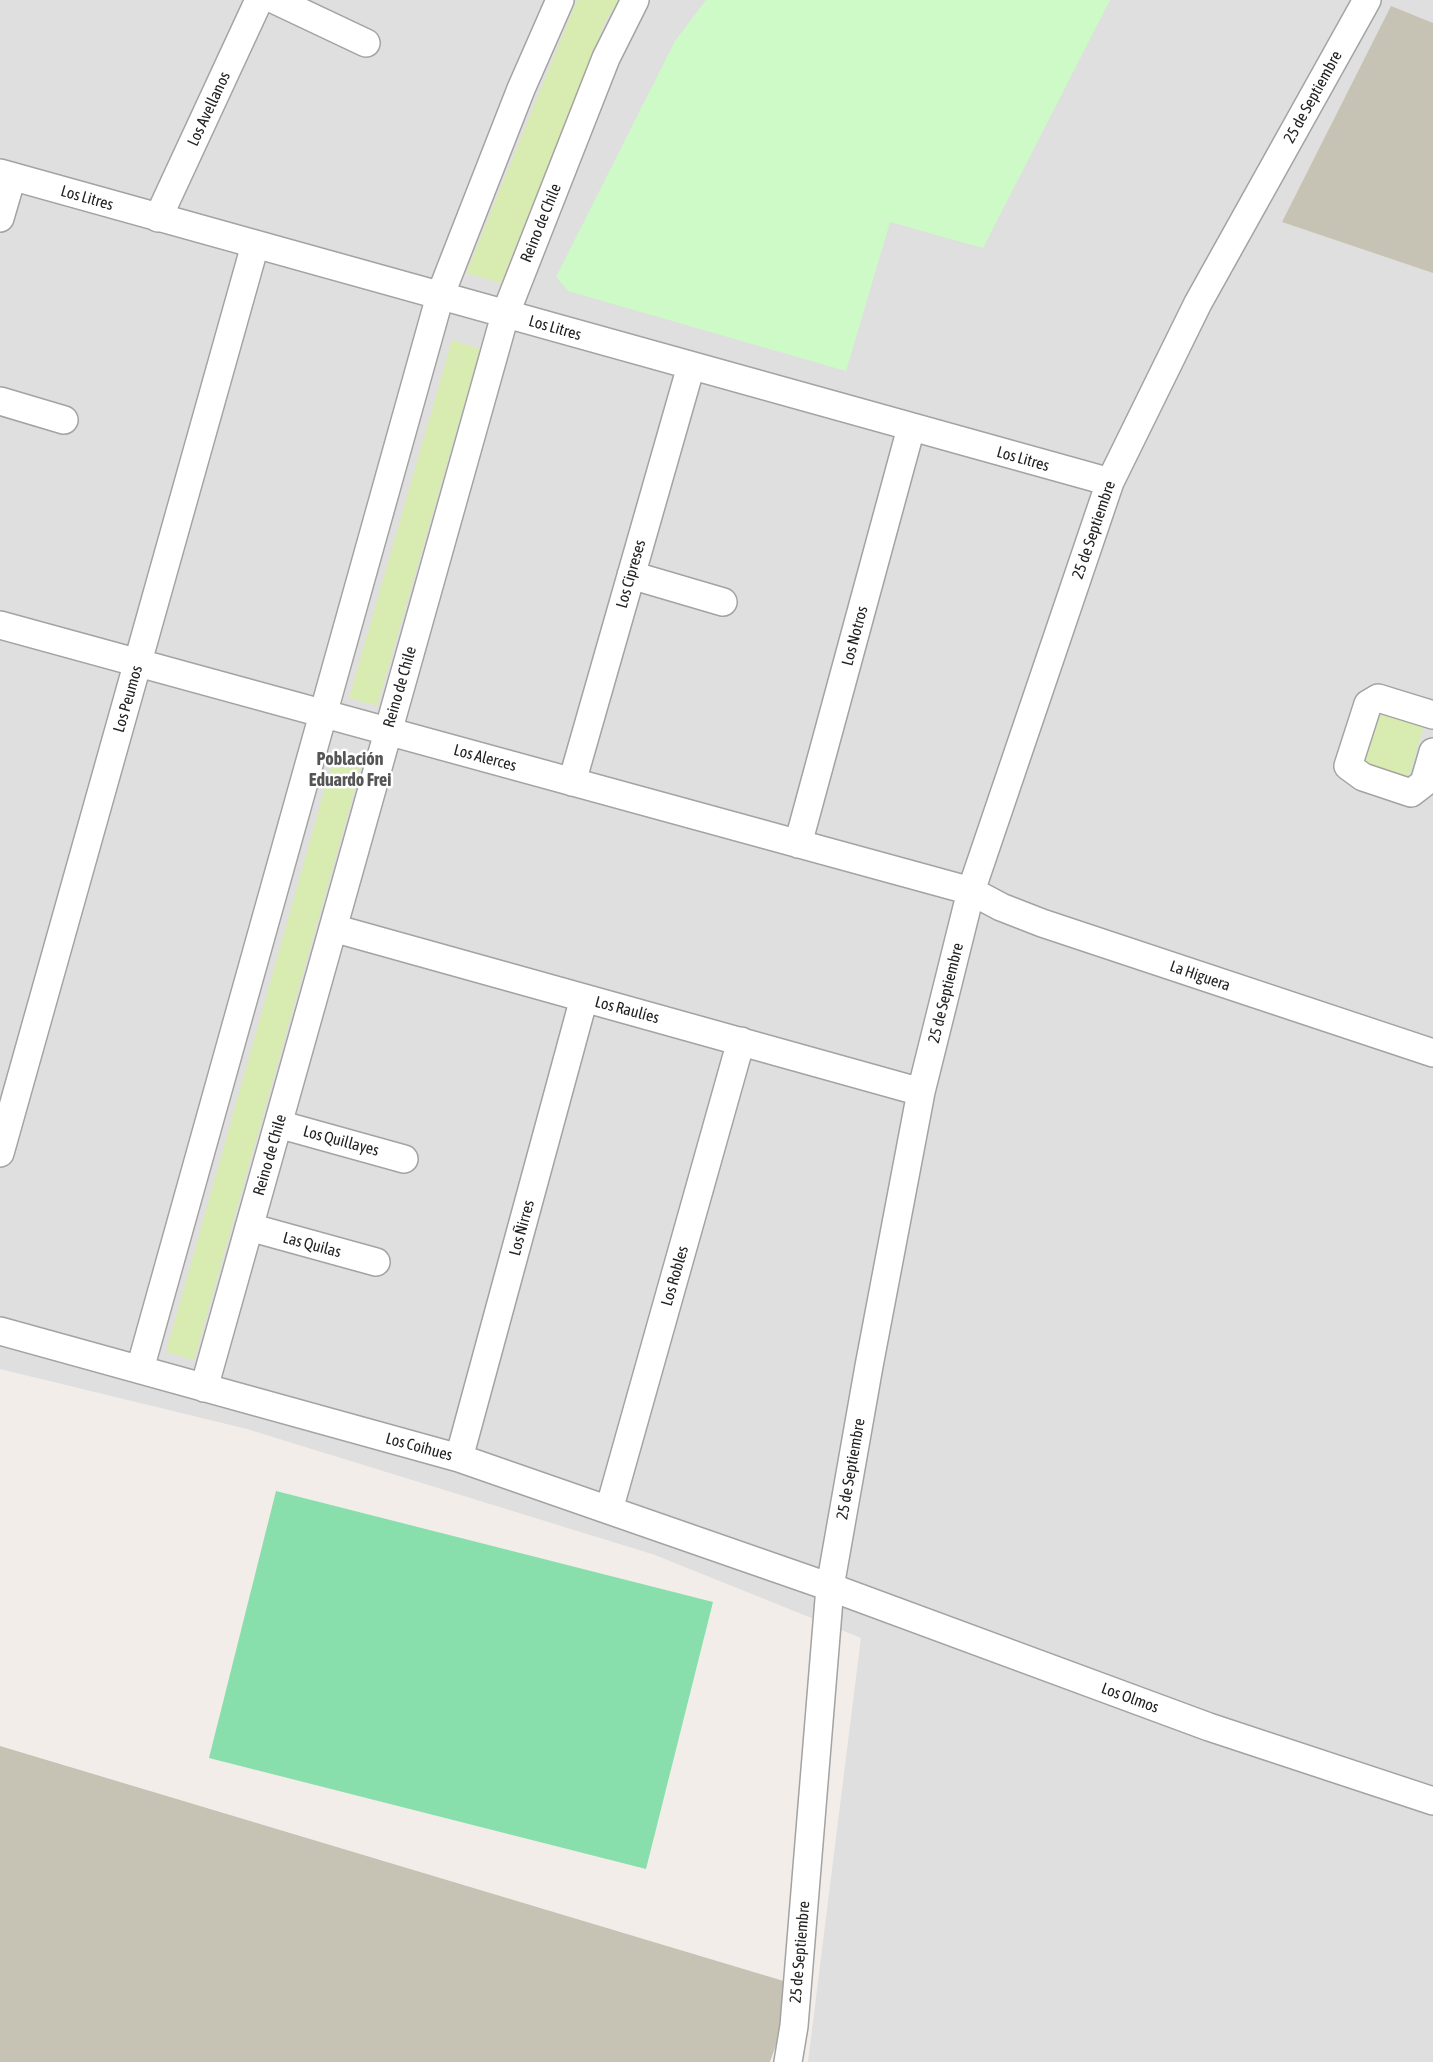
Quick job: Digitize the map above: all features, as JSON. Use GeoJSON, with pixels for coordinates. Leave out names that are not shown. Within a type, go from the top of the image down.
{"type":"FeatureCollection","features":[{"type":"Feature","properties":{"kind":"street","name":"Los Avellanos"},"geometry":{"type":"LineString","coordinates":[[158,218],[259,0]]}},
{"type":"Feature","properties":{"kind":"street"},"geometry":{"type":"LineString","coordinates":[[275,0],[366,43]]}},
{"type":"Feature","properties":{"kind":"street"},"geometry":{"type":"LineString","coordinates":[[140,1369],[440,296],[521,89],[560,0]]}},
{"type":"Feature","properties":{"kind":"street","name":"Reino de Chile"},"geometry":{"type":"LineString","coordinates":[[204,1388],[505,315],[606,58],[634,0]]}},
{"type":"Feature","properties":{"kind":"street","name":"25 de Septiembre"},"geometry":{"type":"LineString","coordinates":[[788,2062],[794,2026],[830,1587],[921,1092],[971,891],[1110,482],[1198,303],[1366,0]]}},
{"type":"Feature","properties":{"kind":"street","name":"Los Litres"},"geometry":{"type":"LineString","coordinates":[[6,175],[1110,482]]}},
{"type":"Feature","properties":{"kind":"street"},"geometry":{"type":"LineString","coordinates":[[0,218],[6,175]]}},
{"type":"Feature","properties":{"kind":"street","name":"Los Peumos"},"geometry":{"type":"LineString","coordinates":[[0,1153],[255,245]]}},
{"type":"Feature","properties":{"kind":"street","name":"Los Cipreses"},"geometry":{"type":"LineString","coordinates":[[572,782],[691,366]]}},
{"type":"Feature","properties":{"kind":"street"},"geometry":{"type":"LineString","coordinates":[[0,401],[64,420]]}},
{"type":"Feature","properties":{"kind":"street","name":"Los Notros"},"geometry":{"type":"LineString","coordinates":[[798,844],[911,428]]}},
{"type":"Feature","properties":{"kind":"street"},"geometry":{"type":"LineString","coordinates":[[630,575],[723,602]]}},
{"type":"Feature","properties":{"kind":"street","name":"Los Alerces"},"geometry":{"type":"LineString","coordinates":[[0,625],[971,891]]}},
{"type":"Feature","properties":{"kind":"street"},"geometry":{"type":"LineString","coordinates":[[1433,715],[1378,698],[1368,704],[1348,766],[1363,777],[1411,793],[1424,783],[1433,752]]}},
{"type":"Feature","properties":{"kind":"street","name":"La Higuera"},"geometry":{"type":"LineString","coordinates":[[971,891],[1001,907],[1042,923],[1433,1053]]}},
{"type":"Feature","properties":{"kind":"street","name":"Los Raulíes"},"geometry":{"type":"LineString","coordinates":[[333,928],[921,1092]]}},
{"type":"Feature","properties":{"kind":"street","name":"Los Ñirres"},"geometry":{"type":"LineString","coordinates":[[459,1458],[584,998]]}},
{"type":"Feature","properties":{"kind":"street","name":"Los Robles"},"geometry":{"type":"LineString","coordinates":[[609,1510],[741,1041]]}},
{"type":"Feature","properties":{"kind":"street","name":"Los Quillayes"},"geometry":{"type":"LineString","coordinates":[[279,1124],[404,1159]]}},
{"type":"Feature","properties":{"kind":"street","name":"Las Quilas"},"geometry":{"type":"LineString","coordinates":[[249,1227],[375,1262]]}},
{"type":"Feature","properties":{"kind":"street","name":"Los Coihues"},"geometry":{"type":"LineString","coordinates":[[0,1331],[459,1458],[830,1587]]}},
{"type":"Feature","properties":{"kind":"street","name":"Los Olmos"},"geometry":{"type":"LineString","coordinates":[[830,1587],[1209,1727],[1433,1801]]}},
{"type":"Feature","properties":{"kind":"shaded area"},"geometry":{"type":"Polygon","coordinates":[[[0,0],[1433,0],[1433,2062],[808,2062],[861,1638],[655,1555],[247,1429],[0,1369],[0,0]]]}},
{"type":"Feature","properties":{"kind":"shaded area"},"geometry":{"type":"Polygon","coordinates":[[[1391,6],[1433,23],[1433,273],[1282,222],[1391,6]]]}},
{"type":"Feature","properties":{"kind":"shaded area"},"geometry":{"type":"Polygon","coordinates":[[[0,1746],[797,1985],[770,2062],[0,2062],[0,1746]]]}},
{"type":"Feature","properties":{"kind":"green space"},"geometry":{"type":"Polygon","coordinates":[[[578,0],[619,0],[605,22],[501,283],[466,273],[574,7],[578,0]]]}},
{"type":"Feature","properties":{"kind":"green space"},"geometry":{"type":"Polygon","coordinates":[[[706,0],[1110,0],[983,248],[890,222],[846,371],[568,291],[556,277],[675,41],[706,0]]]}},
{"type":"Feature","properties":{"kind":"green space"},"geometry":{"type":"Polygon","coordinates":[[[452,340],[480,349],[377,706],[349,698],[452,340]]]}},
{"type":"Feature","properties":{"kind":"green space"},"geometry":{"type":"Polygon","coordinates":[[[1375,711],[1424,725],[1409,777],[1360,762],[1375,711]]]}},
{"type":"Feature","properties":{"kind":"green space"},"geometry":{"type":"Polygon","coordinates":[[[335,752],[363,760],[194,1360],[166,1352],[335,752]]]}},
{"type":"Feature","properties":{"kind":"green space"},"geometry":{"type":"Polygon","coordinates":[[[276,1491],[713,1602],[646,1869],[209,1758],[276,1491]]]}},
{"type":"Feature","properties":{"kind":"district","name":"Población Eduardo Frei"},"geometry":{"type":"Point","coordinates":[350,769]}}]}
